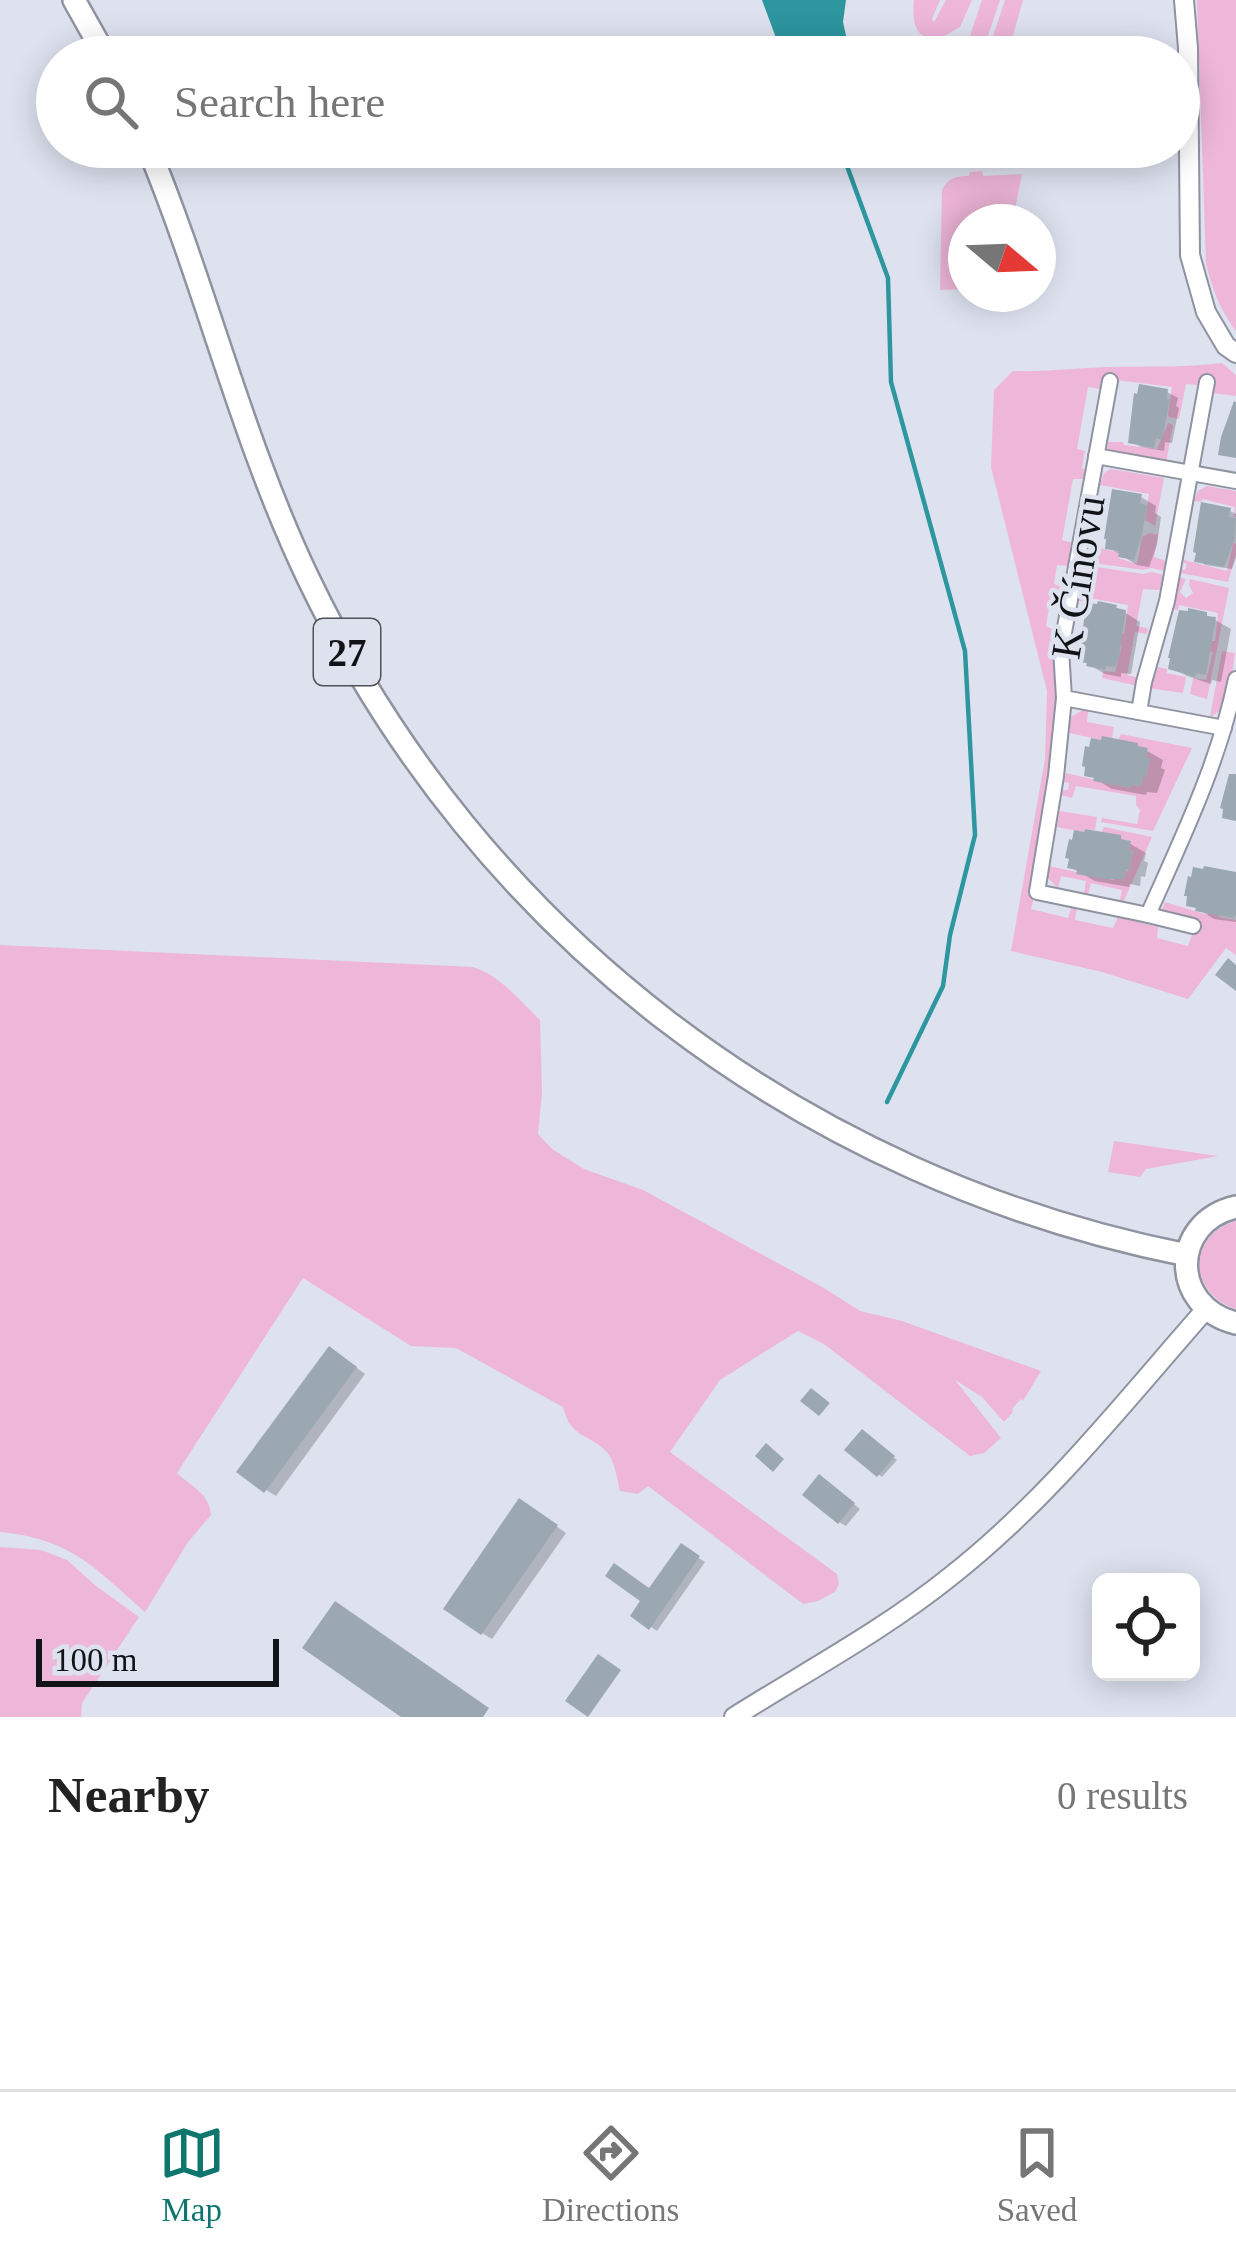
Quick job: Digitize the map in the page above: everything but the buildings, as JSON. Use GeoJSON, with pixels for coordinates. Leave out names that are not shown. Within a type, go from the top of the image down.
{"type":"FeatureCollection","features":[{"type":"Feature","properties":{"kind":"main road"},"geometry":{"type":"LineString","coordinates":[[74,0],[94,36]]}},
{"type":"Feature","properties":{"kind":"main road","name":"27"},"geometry":{"type":"LineString","coordinates":[[156,168],[266,476],[308,578],[397,734],[514,883],[647,1007],[739,1074],[817,1121],[906,1166],[1001,1205],[1113,1239],[1187,1255]]}},
{"type":"Feature","properties":{"kind":"main road"},"geometry":{"type":"LineString","coordinates":[[1236,1207],[1204,1223],[1187,1255],[1190,1285],[1206,1309],[1236,1323]]}},
{"type":"Feature","properties":{"kind":"street"},"geometry":{"type":"LineString","coordinates":[[1184,0],[1186,36]]}},
{"type":"Feature","properties":{"kind":"street"},"geometry":{"type":"LineString","coordinates":[[1189,168],[1190,255],[1206,312],[1226,346],[1236,353]]}},
{"type":"Feature","properties":{"kind":"street","name":"K Čínovu"},"geometry":{"type":"LineString","coordinates":[[1110,381],[1061,649],[1064,698],[1057,776],[1037,892],[1193,926]]}},
{"type":"Feature","properties":{"kind":"street","name":"K Čínovu"},"geometry":{"type":"LineString","coordinates":[[1139,712],[1167,601],[1207,382]]}},
{"type":"Feature","properties":{"kind":"street","name":"K Čínovu"},"geometry":{"type":"LineString","coordinates":[[1096,456],[1236,481]]}},
{"type":"Feature","properties":{"kind":"street"},"geometry":{"type":"LineString","coordinates":[[1148,915],[1202,795],[1236,680]]}},
{"type":"Feature","properties":{"kind":"street","name":"K Čínovu"},"geometry":{"type":"LineString","coordinates":[[1064,698],[1224,728]]}},
{"type":"Feature","properties":{"kind":"street"},"geometry":{"type":"LineString","coordinates":[[734,1717],[888,1622],[986,1547],[1060,1474],[1206,1309]]}},
{"type":"Feature","properties":{"kind":"shaded area"},"geometry":{"type":"Polygon","coordinates":[[[914,0],[940,0],[934,22],[946,0],[972,0],[960,27],[945,36],[923,36],[914,15],[914,0]]]}},
{"type":"Feature","properties":{"kind":"shaded area"},"geometry":{"type":"Polygon","coordinates":[[[982,0],[1000,0],[988,36],[970,36],[982,0]]]}},
{"type":"Feature","properties":{"kind":"shaded area"},"geometry":{"type":"Polygon","coordinates":[[[1005,0],[1023,0],[1013,36],[993,36],[1005,0]]]}},
{"type":"Feature","properties":{"kind":"shaded area"},"geometry":{"type":"Polygon","coordinates":[[[1197,0],[1236,0],[1236,331],[1217,299],[1206,263],[1197,0]]]}},
{"type":"Feature","properties":{"kind":"shaded area"},"geometry":{"type":"Polygon","coordinates":[[[970,172],[1022,174],[1016,204],[948,204],[948,290],[940,290],[942,190],[970,172]]]}},
{"type":"Feature","properties":{"kind":"shaded area"},"geometry":{"type":"Polygon","coordinates":[[[1222,363],[1236,375],[1236,396],[1213,393],[1214,382],[1186,384],[1179,419],[1168,414],[1172,387],[1116,380],[1100,389],[1088,387],[1077,449],[1085,451],[1082,468],[1087,470],[1085,479],[1073,479],[1062,540],[1073,543],[1070,566],[1057,565],[1054,584],[1065,588],[1063,597],[1051,596],[1046,626],[1057,631],[1054,733],[1028,895],[1034,897],[1031,909],[1068,918],[1072,906],[1077,907],[1075,920],[1113,928],[1118,917],[1158,927],[1157,938],[1188,946],[1197,921],[1162,910],[1165,902],[1208,915],[1210,908],[1220,910],[1219,917],[1236,920],[1236,955],[1226,948],[1188,999],[1011,951],[1045,759],[1047,691],[991,467],[994,390],[1013,371],[1222,363]]]}},
{"type":"Feature","properties":{"kind":"shaded area"},"geometry":{"type":"Polygon","coordinates":[[[1168,423],[1173,425],[1166,463],[1107,451],[1108,442],[1157,449],[1168,423]]]}},
{"type":"Feature","properties":{"kind":"shaded area"},"geometry":{"type":"Polygon","coordinates":[[[1111,469],[1164,478],[1155,526],[1145,520],[1149,494],[1100,485],[1111,469]]]}},
{"type":"Feature","properties":{"kind":"shaded area"},"geometry":{"type":"Polygon","coordinates":[[[1207,486],[1236,491],[1236,517],[1235,507],[1194,501],[1207,486]]]}},
{"type":"Feature","properties":{"kind":"shaded area"},"geometry":{"type":"Polygon","coordinates":[[[1158,535],[1154,557],[1166,561],[1165,571],[1086,562],[1091,546],[1118,552],[1118,558],[1137,564],[1142,537],[1158,535]]]}},
{"type":"Feature","properties":{"kind":"shaded area"},"geometry":{"type":"Polygon","coordinates":[[[1236,543],[1228,582],[1175,572],[1185,570],[1184,560],[1227,571],[1236,543]]]}},
{"type":"Feature","properties":{"kind":"shaded area"},"geometry":{"type":"Polygon","coordinates":[[[1084,565],[1164,575],[1160,590],[1143,589],[1136,626],[1148,631],[1135,632],[1127,675],[1139,678],[1138,686],[1102,678],[1103,671],[1115,672],[1128,605],[1089,598],[1079,601],[1080,594],[1092,595],[1097,571],[1084,565]]]}},
{"type":"Feature","properties":{"kind":"shaded area"},"geometry":{"type":"Polygon","coordinates":[[[1174,576],[1186,579],[1180,592],[1186,598],[1193,593],[1190,579],[1229,588],[1207,699],[1190,694],[1193,678],[1206,680],[1218,613],[1179,605],[1178,610],[1169,608],[1174,576]]]}},
{"type":"Feature","properties":{"kind":"shaded area"},"geometry":{"type":"Polygon","coordinates":[[[1222,651],[1235,653],[1231,681],[1223,707],[1210,717],[1222,651]]]}},
{"type":"Feature","properties":{"kind":"shaded area"},"geometry":{"type":"Polygon","coordinates":[[[1158,667],[1186,677],[1183,693],[1148,688],[1158,667]]]}},
{"type":"Feature","properties":{"kind":"shaded area"},"geometry":{"type":"Polygon","coordinates":[[[1088,711],[1087,722],[1114,727],[1112,738],[1069,733],[1071,717],[1088,711]]]}},
{"type":"Feature","properties":{"kind":"shaded area"},"geometry":{"type":"Polygon","coordinates":[[[1121,734],[1192,748],[1153,831],[1101,822],[1102,818],[1137,824],[1136,796],[1076,786],[1072,798],[1061,795],[1068,790],[1069,783],[1063,782],[1066,773],[1130,788],[1141,786],[1150,759],[1146,758],[1148,749],[1137,743],[1117,743],[1121,734]]]}},
{"type":"Feature","properties":{"kind":"shaded area"},"geometry":{"type":"Polygon","coordinates":[[[1060,811],[1097,817],[1095,830],[1057,827],[1060,811]]]}},
{"type":"Feature","properties":{"kind":"shaded area"},"geometry":{"type":"Polygon","coordinates":[[[1104,827],[1152,837],[1123,903],[1122,890],[1091,883],[1088,894],[1084,893],[1086,881],[1061,876],[1058,888],[1048,878],[1049,866],[1113,880],[1129,870],[1131,841],[1120,835],[1100,835],[1104,827]]]}},
{"type":"Feature","properties":{"kind":"shaded area"},"geometry":{"type":"Polygon","coordinates":[[[0,945],[483,971],[540,1020],[538,1134],[552,1149],[584,1169],[643,1190],[860,1311],[902,1321],[1041,1371],[1004,1422],[982,1397],[955,1380],[1001,1438],[984,1453],[970,1456],[824,1344],[798,1331],[720,1380],[670,1452],[837,1574],[835,1592],[803,1604],[648,1486],[638,1494],[620,1491],[609,1455],[575,1430],[563,1407],[456,1348],[411,1346],[303,1278],[177,1473],[203,1495],[211,1515],[188,1542],[145,1612],[64,1549],[0,1532],[0,945]]]}},
{"type":"Feature","properties":{"kind":"shaded area"},"geometry":{"type":"Polygon","coordinates":[[[1114,1141],[1218,1156],[1146,1169],[1140,1177],[1108,1172],[1114,1141]]]}},
{"type":"Feature","properties":{"kind":"shaded area"},"geometry":{"type":"Polygon","coordinates":[[[1236,1221],[1236,1309],[1209,1291],[1200,1265],[1209,1239],[1236,1221]]]}},
{"type":"Feature","properties":{"kind":"shaded area"},"geometry":{"type":"Polygon","coordinates":[[[0,1547],[41,1550],[67,1560],[139,1617],[82,1703],[81,1717],[0,1717],[0,1547]]]}},
{"type":"Feature","properties":{"kind":"water"},"geometry":{"type":"Polygon","coordinates":[[[762,0],[846,0],[846,36],[775,36],[762,0]]]}},
{"type":"Feature","properties":{"kind":"waterway"},"geometry":{"type":"LineString","coordinates":[[848,168],[888,278],[891,382],[965,651],[975,835],[950,935],[943,986],[887,1102]]}}]}
